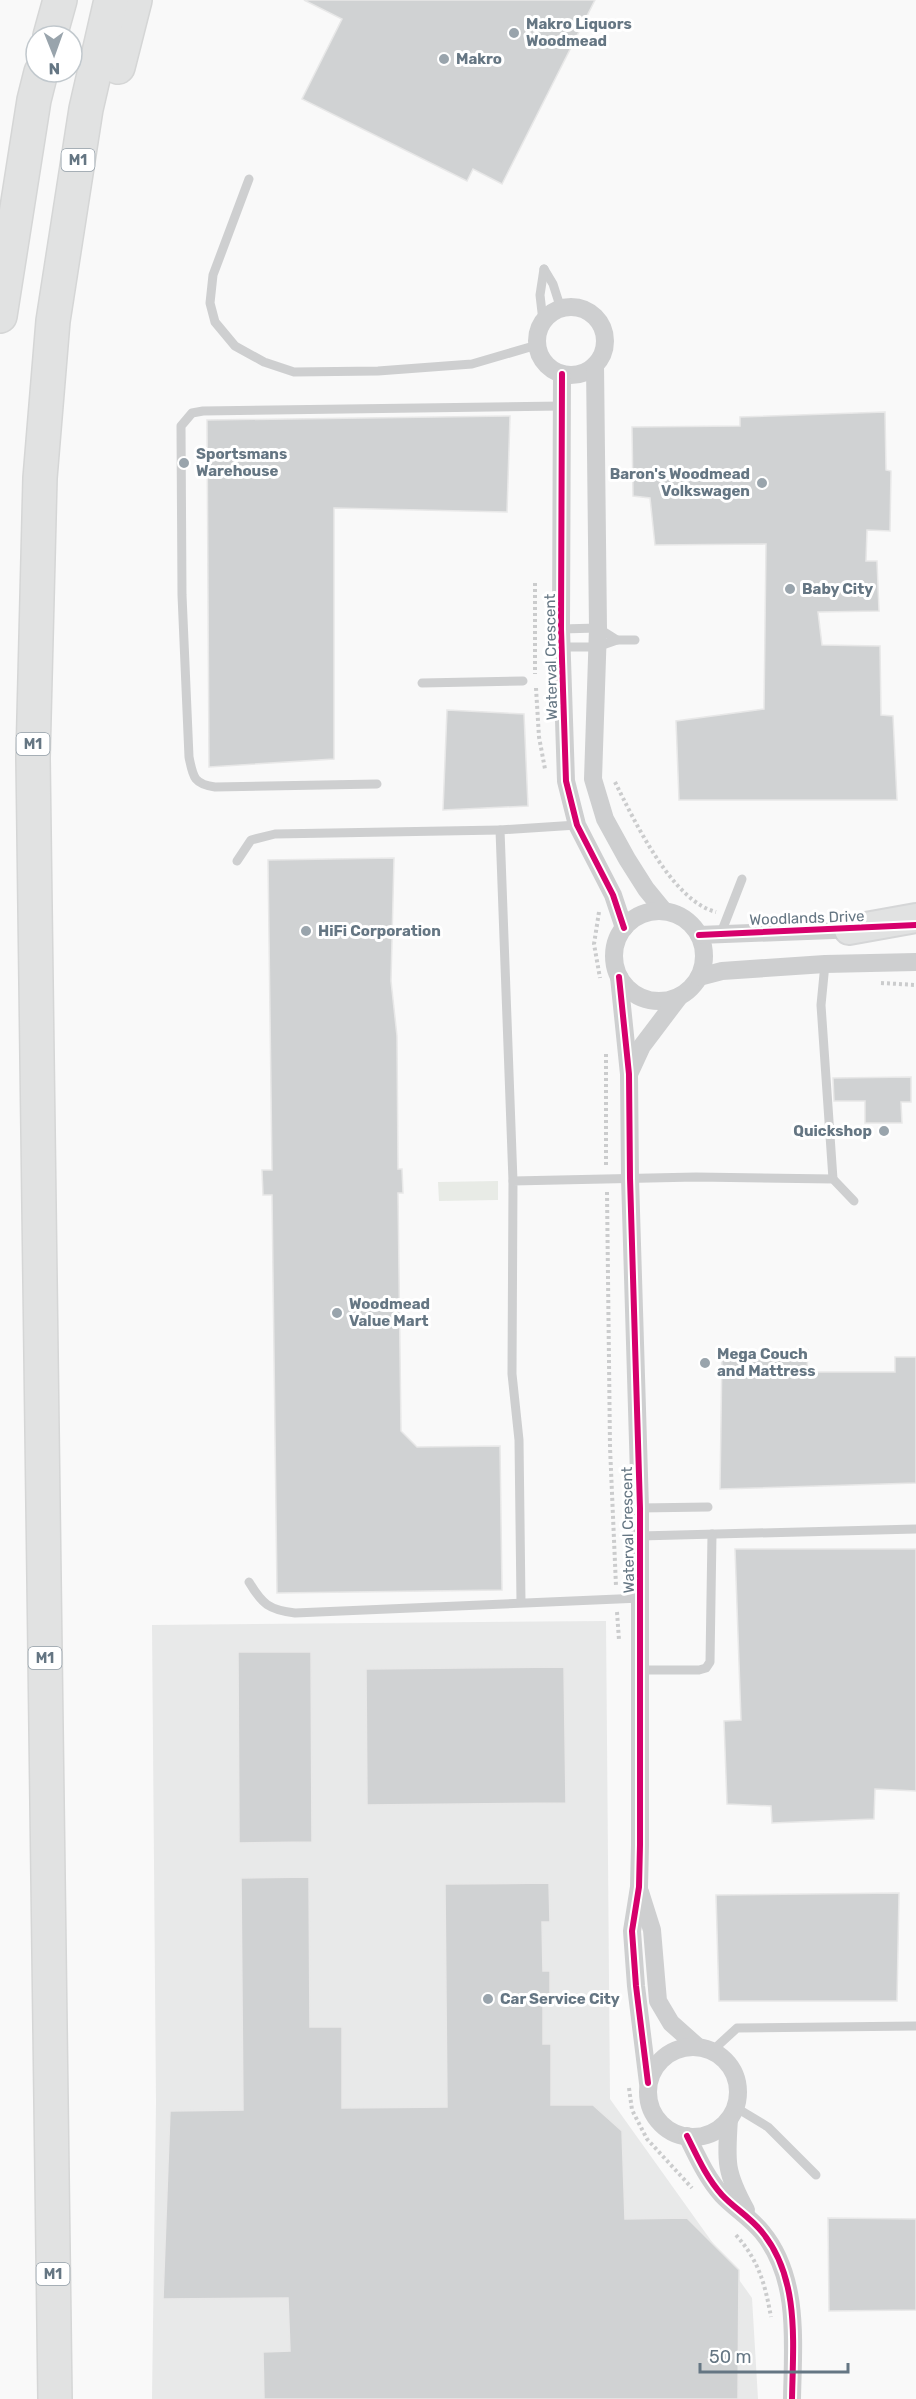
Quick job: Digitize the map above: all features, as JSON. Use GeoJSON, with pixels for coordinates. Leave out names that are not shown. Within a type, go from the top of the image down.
{"type":"FeatureCollection","features":[{"type":"Feature","properties":{"kind":"highway"},"geometry":{"type":"LineString","coordinates":[[53,24],[60,0]]}},
{"type":"Feature","properties":{"kind":"highway","name":"M1"},"geometry":{"type":"LineString","coordinates":[[55,2399],[33,758],[40,478],[53,321],[86,109],[111,0]]}},
{"type":"Feature","properties":{"kind":"highway"},"geometry":{"type":"LineString","coordinates":[[53,321],[135,0]]}},
{"type":"Feature","properties":{"kind":"highway"},"geometry":{"type":"LineString","coordinates":[[0,316],[38,84]]}},
{"type":"Feature","properties":{"kind":"highway"},"geometry":{"type":"LineString","coordinates":[[52,2148],[70,2399]]}},
{"type":"Feature","properties":{"kind":"main road"},"geometry":{"type":"LineString","coordinates":[[849,930],[916,918]]}},
{"type":"Feature","properties":{"kind":"street"},"geometry":{"type":"LineString","coordinates":[[573,307],[585,310],[595,317],[602,326],[605,338],[604,351],[595,365],[580,373],[562,374],[545,363],[537,345],[538,333],[543,321],[551,313],[573,307]]}},
{"type":"Feature","properties":{"kind":"street"},"geometry":{"type":"LineString","coordinates":[[595,365],[598,628],[593,779],[605,819],[646,890],[664,911]]}},
{"type":"Feature","properties":{"kind":"street","name":"Waterval Crescent"},"geometry":{"type":"LineString","coordinates":[[562,374],[561,629],[566,781],[578,825],[613,895],[624,928]]}},
{"type":"Feature","properties":{"kind":"street"},"geometry":{"type":"LineString","coordinates":[[664,911],[678,915],[690,923],[699,935],[704,949],[704,963],[691,989],[679,997],[665,1001],[650,1000],[635,995],[623,985],[613,956],[616,941],[624,928],[649,912],[664,911]]}},
{"type":"Feature","properties":{"kind":"street","name":"Woodlands Drive"},"geometry":{"type":"LineString","coordinates":[[699,935],[849,930],[916,925]]}},
{"type":"Feature","properties":{"kind":"street"},"geometry":{"type":"LineString","coordinates":[[699,977],[722,971],[825,964],[916,962]]}},
{"type":"Feature","properties":{"kind":"street","name":"Waterval Crescent"},"geometry":{"type":"LineString","coordinates":[[619,977],[629,1074],[640,1508],[639,1887],[632,1930],[636,1986],[648,2083]]}},
{"type":"Feature","properties":{"kind":"street","name":"Waterval Crescent"},"geometry":{"type":"LineString","coordinates":[[629,1074],[642,1046],[679,997]]}},
{"type":"Feature","properties":{"kind":"street","name":"Waterval Crescent"},"geometry":{"type":"LineString","coordinates":[[639,1887],[651,1930],[658,2001],[671,2023],[705,2049]]}},
{"type":"Feature","properties":{"kind":"street"},"geometry":{"type":"LineString","coordinates":[[732,2113],[719,2128],[707,2134],[687,2136],[668,2130],[658,2121],[651,2109],[648,2083],[652,2070],[672,2052],[684,2047],[705,2049],[723,2058],[734,2074],[738,2094],[732,2113],[727,2166],[732,2184],[749,2217]]}},
{"type":"Feature","properties":{"kind":"street"},"geometry":{"type":"LineString","coordinates":[[687,2136],[712,2182],[723,2196],[749,2217],[764,2234],[784,2271],[792,2322],[792,2399]]}},
{"type":"Feature","properties":{"kind":"lane"},"geometry":{"type":"LineString","coordinates":[[249,180],[213,275],[210,303],[215,322],[235,346],[264,362],[294,372],[378,371],[472,364],[537,345]]}},
{"type":"Feature","properties":{"kind":"lane"},"geometry":{"type":"LineString","coordinates":[[543,321],[540,295],[544,269],[557,294],[561,309]]}},
{"type":"Feature","properties":{"kind":"lane"},"geometry":{"type":"LineString","coordinates":[[377,784],[215,787],[204,786],[192,773],[189,757],[182,595],[181,426],[192,413],[203,411],[562,406]]}},
{"type":"Feature","properties":{"kind":"lane"},"geometry":{"type":"LineString","coordinates":[[561,629],[598,628],[617,640]]}},
{"type":"Feature","properties":{"kind":"lane"},"geometry":{"type":"LineString","coordinates":[[562,647],[597,647],[617,640],[636,640]]}},
{"type":"Feature","properties":{"kind":"lane"},"geometry":{"type":"LineString","coordinates":[[422,683],[523,681]]}},
{"type":"Feature","properties":{"kind":"lane"},"geometry":{"type":"LineString","coordinates":[[237,861],[251,840],[275,834],[500,830],[578,825]]}},
{"type":"Feature","properties":{"kind":"lane"},"geometry":{"type":"LineString","coordinates":[[500,830],[513,1181],[512,1374],[519,1451],[521,1602]]}},
{"type":"Feature","properties":{"kind":"lane"},"geometry":{"type":"LineString","coordinates":[[721,933],[742,879]]}},
{"type":"Feature","properties":{"kind":"lane"},"geometry":{"type":"LineString","coordinates":[[825,964],[821,1005],[833,1179],[854,1201]]}},
{"type":"Feature","properties":{"kind":"lane"},"geometry":{"type":"LineString","coordinates":[[513,1181],[630,1178],[833,1179]]}},
{"type":"Feature","properties":{"kind":"lane"},"geometry":{"type":"LineString","coordinates":[[640,1508],[708,1507]]}},
{"type":"Feature","properties":{"kind":"lane"},"geometry":{"type":"LineString","coordinates":[[640,1536],[916,1529]]}},
{"type":"Feature","properties":{"kind":"lane"},"geometry":{"type":"LineString","coordinates":[[640,1670],[699,1670],[706,1668],[710,1662],[712,1534]]}},
{"type":"Feature","properties":{"kind":"lane"},"geometry":{"type":"LineString","coordinates":[[249,1582],[262,1602],[270,1607],[295,1613],[641,1598]]}},
{"type":"Feature","properties":{"kind":"lane"},"geometry":{"type":"LineString","coordinates":[[705,2049],[737,2028],[916,2026]]}},
{"type":"Feature","properties":{"kind":"lane"},"geometry":{"type":"LineString","coordinates":[[732,2113],[768,2127],[816,2175]]}},
{"type":"Feature","properties":{"kind":"path"},"geometry":{"type":"LineString","coordinates":[[612,776],[634,822],[678,888],[705,909],[727,914]]}},
{"type":"Feature","properties":{"kind":"shaded area"},"geometry":{"type":"Polygon","coordinates":[[[498,1181],[498,1200],[439,1201],[438,1182],[498,1181]]]}},
{"type":"Feature","properties":{"kind":"shaded area"},"geometry":{"type":"Polygon","coordinates":[[[606,1621],[610,2099],[752,2298],[758,2399],[152,2399],[156,2102],[152,1625],[606,1621]]]}},
{"type":"Feature","properties":{"kind":"building","name":"Makro"},"geometry":{"type":"Polygon","coordinates":[[[304,0],[595,0],[502,184],[473,169],[467,181],[302,99],[342,19],[304,0]]]}},
{"type":"Feature","properties":{"kind":"building"},"geometry":{"type":"Polygon","coordinates":[[[885,412],[886,470],[891,471],[890,531],[867,530],[866,561],[877,561],[879,611],[818,612],[822,645],[880,646],[881,715],[893,716],[897,800],[679,800],[676,721],[764,709],[766,544],[655,545],[650,498],[633,496],[632,427],[740,426],[740,417],[885,412]]]}},
{"type":"Feature","properties":{"kind":"building"},"geometry":{"type":"Polygon","coordinates":[[[510,416],[507,512],[334,508],[334,759],[209,767],[207,420],[510,416]]]}},
{"type":"Feature","properties":{"kind":"building"},"geometry":{"type":"Polygon","coordinates":[[[447,710],[524,714],[528,806],[443,810],[447,710]]]}},
{"type":"Feature","properties":{"kind":"building","name":"Woodmead Value Mart"},"geometry":{"type":"Polygon","coordinates":[[[394,858],[391,981],[397,1036],[398,1169],[402,1169],[403,1193],[398,1193],[401,1431],[417,1447],[500,1446],[502,1590],[277,1593],[272,1195],[263,1195],[262,1170],[272,1170],[268,860],[394,858]]]}},
{"type":"Feature","properties":{"kind":"building"},"geometry":{"type":"Polygon","coordinates":[[[911,1077],[911,1102],[901,1102],[902,1123],[865,1123],[865,1101],[834,1101],[833,1078],[911,1077]]]}},
{"type":"Feature","properties":{"kind":"building"},"geometry":{"type":"Polygon","coordinates":[[[808,1350],[807,1372],[895,1372],[895,1357],[916,1357],[916,1483],[720,1489],[722,1352],[808,1350]]]}},
{"type":"Feature","properties":{"kind":"building"},"geometry":{"type":"Polygon","coordinates":[[[735,1549],[916,1549],[916,1791],[875,1789],[874,1819],[772,1823],[771,1806],[727,1804],[724,1721],[741,1720],[735,1549]]]}},
{"type":"Feature","properties":{"kind":"building"},"geometry":{"type":"Polygon","coordinates":[[[238,1652],[311,1652],[312,1842],[239,1843],[238,1652]]]}},
{"type":"Feature","properties":{"kind":"building"},"geometry":{"type":"Polygon","coordinates":[[[564,1667],[566,1803],[367,1805],[366,1669],[564,1667]]]}},
{"type":"Feature","properties":{"kind":"building"},"geometry":{"type":"Polygon","coordinates":[[[309,1877],[310,2027],[342,2027],[342,2108],[447,2107],[445,1884],[549,1883],[550,1922],[542,1922],[543,1971],[550,1971],[550,1994],[543,1994],[543,2044],[551,2044],[551,2105],[593,2105],[622,2131],[625,2219],[687,2218],[739,2270],[738,2399],[264,2399],[263,2352],[290,2351],[288,2298],[163,2299],[170,2111],[243,2110],[241,1878],[309,1877]]]}},
{"type":"Feature","properties":{"kind":"building"},"geometry":{"type":"Polygon","coordinates":[[[899,1893],[897,2001],[719,2001],[716,1895],[899,1893]]]}},
{"type":"Feature","properties":{"kind":"building"},"geometry":{"type":"Polygon","coordinates":[[[828,2218],[916,2219],[916,2310],[829,2311],[828,2218]]]}},
{"type":"Feature","properties":{"kind":"cycle path"},"geometry":{"type":"LineString","coordinates":[[562,374],[561,629],[566,781],[577,825],[613,895],[624,928]]}},
{"type":"Feature","properties":{"kind":"cycle path"},"geometry":{"type":"LineString","coordinates":[[699,935],[916,925]]}},
{"type":"Feature","properties":{"kind":"cycle path"},"geometry":{"type":"LineString","coordinates":[[619,977],[629,1074],[640,1508],[640,1845],[639,1887],[632,1931],[648,2083]]}},
{"type":"Feature","properties":{"kind":"cycle path"},"geometry":{"type":"LineString","coordinates":[[687,2136],[711,2181],[722,2195],[762,2232],[783,2270],[792,2312],[792,2399]]}},
{"type":"Feature","properties":{"kind":"place","name":"Makro Liquors Woodmead"},"geometry":{"type":"Point","coordinates":[514,33]}},
{"type":"Feature","properties":{"kind":"place","name":"Makro"},"geometry":{"type":"Point","coordinates":[444,59]}},
{"type":"Feature","properties":{"kind":"place","name":"Sportsmans Warehouse"},"geometry":{"type":"Point","coordinates":[184,463]}},
{"type":"Feature","properties":{"kind":"place","name":"Baron's Woodmead Volkswagen"},"geometry":{"type":"Point","coordinates":[762,483]}},
{"type":"Feature","properties":{"kind":"place","name":"Baby City"},"geometry":{"type":"Point","coordinates":[790,589]}},
{"type":"Feature","properties":{"kind":"place","name":"HiFi Corporation"},"geometry":{"type":"Point","coordinates":[306,931]}},
{"type":"Feature","properties":{"kind":"place","name":"Quickshop"},"geometry":{"type":"Point","coordinates":[884,1131]}},
{"type":"Feature","properties":{"kind":"place","name":"Woodmead Value Mart"},"geometry":{"type":"Point","coordinates":[337,1313]}},
{"type":"Feature","properties":{"kind":"place","name":"Mega Couch and Mattress"},"geometry":{"type":"Point","coordinates":[705,1363]}},
{"type":"Feature","properties":{"kind":"place","name":"Car Service City"},"geometry":{"type":"Point","coordinates":[488,1999]}}]}
